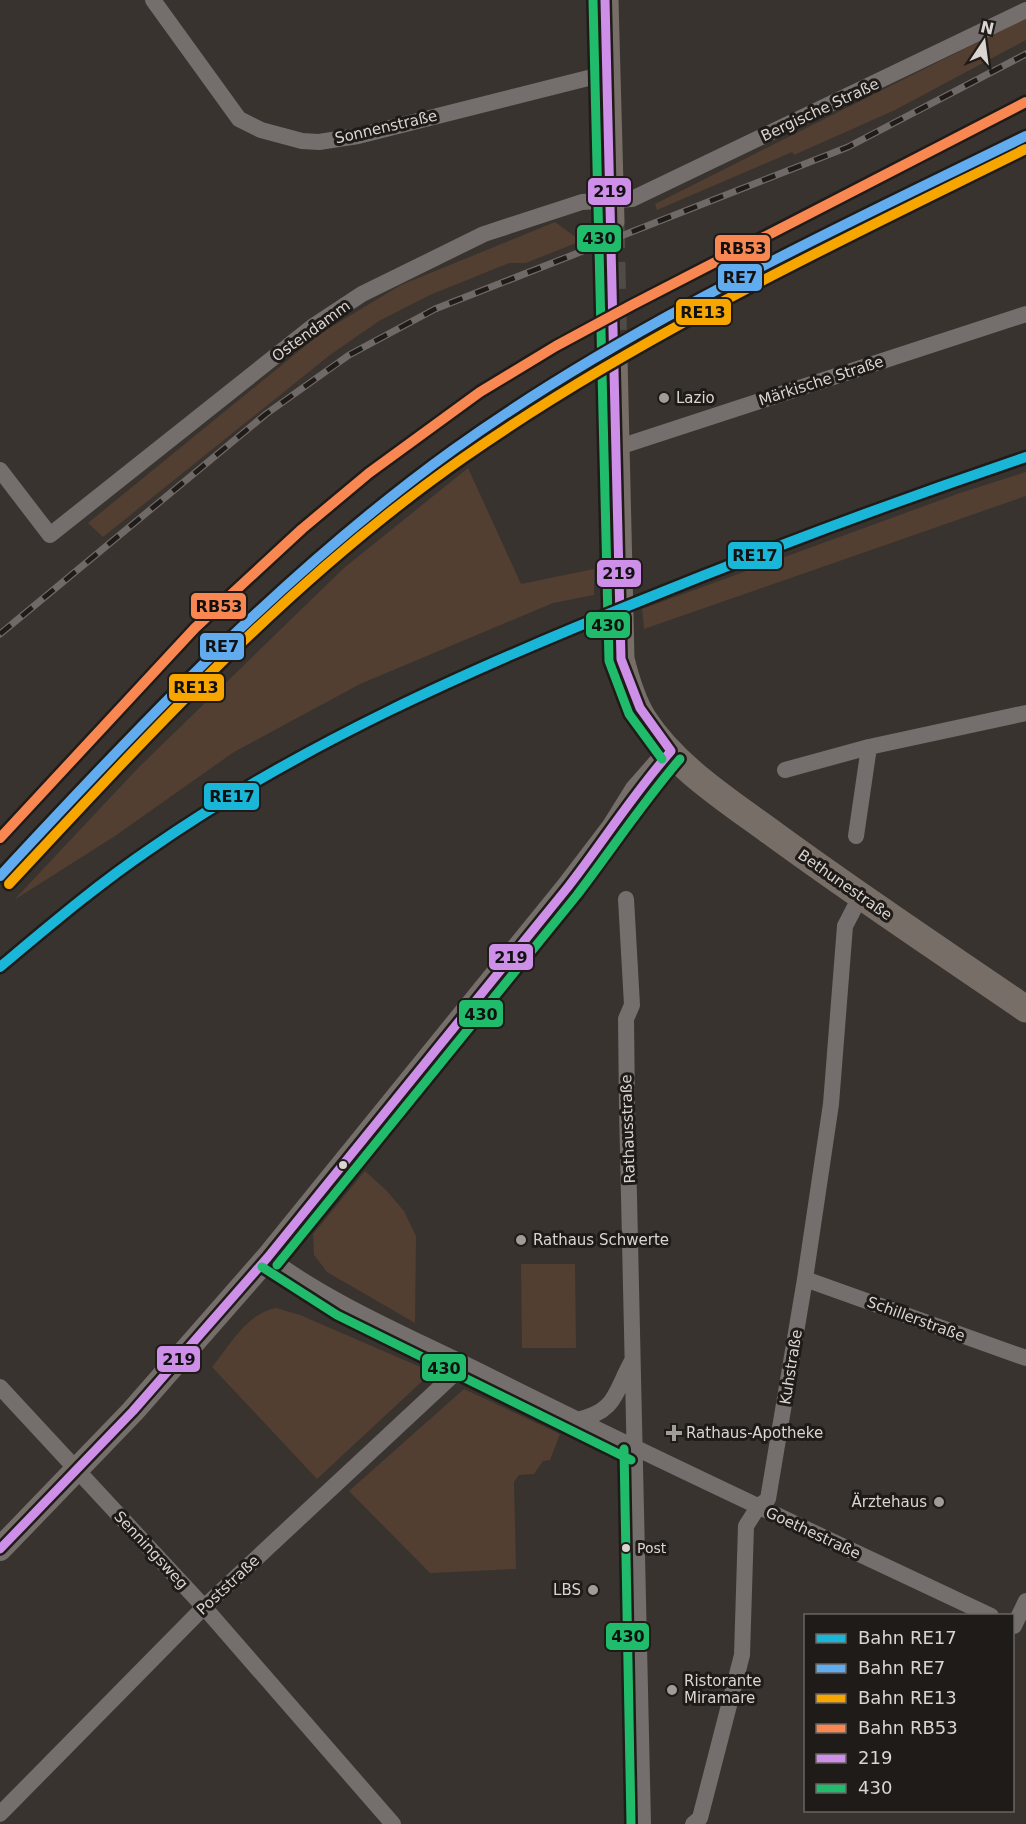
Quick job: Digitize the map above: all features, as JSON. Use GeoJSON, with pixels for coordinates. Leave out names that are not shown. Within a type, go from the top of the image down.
{"type":"FeatureCollection","features":[{"type":"Feature","properties":{"kind":"main road"},"geometry":{"type":"LineString","coordinates":[[605,0],[611,211]]}},
{"type":"Feature","properties":{"kind":"main road","name":"Bethunestraße"},"geometry":{"type":"LineString","coordinates":[[614,358],[621,659],[627,683],[643,718],[671,751],[706,784],[860,897],[1026,1009]]}},
{"type":"Feature","properties":{"kind":"main road"},"geometry":{"type":"LineString","coordinates":[[0,1549],[133,1411],[268,1257],[568,887],[613,828],[636,791],[671,751]]}},
{"type":"Feature","properties":{"kind":"street","name":"Sonnenstraße"},"geometry":{"type":"LineString","coordinates":[[153,0],[238,119],[261,130],[302,141],[319,142],[358,136],[608,73]]}},
{"type":"Feature","properties":{"kind":"street","name":"Bergische Straße"},"geometry":{"type":"LineString","coordinates":[[611,211],[1026,10]]}},
{"type":"Feature","properties":{"kind":"street","name":"Ostendamm"},"geometry":{"type":"LineString","coordinates":[[0,470],[50,535],[312,327],[362,294],[484,234],[582,202],[611,211]]}},
{"type":"Feature","properties":{"kind":"street","name":"Märkische Straße"},"geometry":{"type":"LineString","coordinates":[[616,448],[1026,314]]}},
{"type":"Feature","properties":{"kind":"street"},"geometry":{"type":"LineString","coordinates":[[785,770],[869,747],[1026,714]]}},
{"type":"Feature","properties":{"kind":"street"},"geometry":{"type":"LineString","coordinates":[[856,836],[869,747]]}},
{"type":"Feature","properties":{"kind":"street","name":"Kuhstraße"},"geometry":{"type":"LineString","coordinates":[[693,1824],[700,1818],[742,1655],[747,1526],[758,1507],[768,1499],[805,1280],[831,1104],[845,926],[860,897]]}},
{"type":"Feature","properties":{"kind":"street","name":"Rathausstraße"},"geometry":{"type":"LineString","coordinates":[[626,899],[632,1005],[626,1019],[643,1824]]}},
{"type":"Feature","properties":{"kind":"street","name":"Goethestraße"},"geometry":{"type":"LineString","coordinates":[[268,1257],[342,1304],[636,1449],[987,1614]]}},
{"type":"Feature","properties":{"kind":"street","name":"Schillerstraße"},"geometry":{"type":"LineString","coordinates":[[805,1280],[1026,1358]]}},
{"type":"Feature","properties":{"kind":"street","name":"Rathausstraße"},"geometry":{"type":"LineString","coordinates":[[577,1420],[596,1416],[605,1410],[612,1402],[632,1361]]}},
{"type":"Feature","properties":{"kind":"street","name":"Poststraße"},"geometry":{"type":"LineString","coordinates":[[0,1814],[204,1607],[465,1364]]}},
{"type":"Feature","properties":{"kind":"street","name":"Senningsweg"},"geometry":{"type":"LineString","coordinates":[[0,1387],[204,1607],[393,1824]]}},
{"type":"Feature","properties":{"kind":"street"},"geometry":{"type":"LineString","coordinates":[[1017,1628],[1026,1601]]}},
{"type":"Feature","properties":{"kind":"street"},"geometry":{"type":"LineString","coordinates":[[643,1824],[659,1824]]}},
{"type":"Feature","properties":{"kind":"shaded area"},"geometry":{"type":"Polygon","coordinates":[[[1026,18],[1026,40],[895,110],[794,155],[792,152],[657,210],[655,204],[1026,18]]]}},
{"type":"Feature","properties":{"kind":"shaded area"},"geometry":{"type":"Polygon","coordinates":[[[555,222],[581,241],[526,263],[509,263],[430,295],[379,321],[330,355],[103,537],[88,523],[321,333],[401,285],[555,222]]]}},
{"type":"Feature","properties":{"kind":"shaded area"},"geometry":{"type":"Polygon","coordinates":[[[468,468],[521,584],[594,569],[594,595],[553,603],[360,684],[234,752],[115,836],[14,900],[139,767],[344,568],[468,468]]]}},
{"type":"Feature","properties":{"kind":"shaded area"},"geometry":{"type":"Polygon","coordinates":[[[1026,472],[1026,496],[644,629],[642,609],[960,493],[1026,472]]]}},
{"type":"Feature","properties":{"kind":"shaded area"},"geometry":{"type":"Polygon","coordinates":[[[365,1171],[404,1211],[416,1236],[415,1323],[327,1272],[314,1255],[313,1234],[365,1171]]]}},
{"type":"Feature","properties":{"kind":"shaded area"},"geometry":{"type":"Polygon","coordinates":[[[521,1264],[575,1264],[576,1348],[522,1348],[521,1264]]]}},
{"type":"Feature","properties":{"kind":"shaded area"},"geometry":{"type":"Polygon","coordinates":[[[276,1308],[300,1315],[432,1372],[317,1479],[212,1367],[248,1323],[256,1316],[276,1308]]]}},
{"type":"Feature","properties":{"kind":"shaded area"},"geometry":{"type":"Polygon","coordinates":[[[464,1389],[560,1434],[550,1460],[543,1461],[534,1474],[519,1475],[514,1482],[516,1569],[430,1573],[349,1491],[464,1389]]]}},
{"type":"Feature","properties":{"kind":"tunnel"},"geometry":{"type":"LineString","coordinates":[[611,221],[614,358]]}},
{"type":"Feature","properties":{"kind":"railway"},"geometry":{"type":"LineString","coordinates":[[0,634],[266,414],[349,355],[435,309],[848,147],[1026,54]]}},
{"type":"Feature","properties":{"kind":"rail line","name":"RB53"},"geometry":{"type":"LineString","coordinates":[[0,838],[195,628],[302,529],[369,473],[480,392],[556,346],[632,305],[1026,102]]}},
{"type":"Feature","properties":{"kind":"rail line","name":"RE7"},"geometry":{"type":"LineString","coordinates":[[0,876],[106,762],[273,598],[391,497],[453,450],[520,404],[661,320],[806,244],[1026,136]]}},
{"type":"Feature","properties":{"kind":"rail line","name":"RE13"},"geometry":{"type":"LineString","coordinates":[[9,884],[115,770],[281,605],[400,504],[463,458],[530,413],[668,331],[810,256],[1026,149]]}},
{"type":"Feature","properties":{"kind":"rail line","name":"RE17"},"geometry":{"type":"LineString","coordinates":[[0,967],[111,877],[207,811],[327,742],[388,711],[513,654],[688,582],[880,508],[1026,457]]}},
{"type":"Feature","properties":{"kind":"transit line","name":"430"},"geometry":{"type":"LineString","coordinates":[[593,0],[609,661],[629,714],[662,759]]}},
{"type":"Feature","properties":{"kind":"transit line","name":"219"},"geometry":{"type":"LineString","coordinates":[[605,0],[621,659],[640,708],[671,751]]}},
{"type":"Feature","properties":{"kind":"transit line","name":"219"},"geometry":{"type":"LineString","coordinates":[[0,1549],[133,1411],[268,1257],[568,887],[671,751]]}},
{"type":"Feature","properties":{"kind":"transit line","name":"430"},"geometry":{"type":"LineString","coordinates":[[277,1265],[577,895],[680,759]]}},
{"type":"Feature","properties":{"kind":"transit line","name":"430"},"geometry":{"type":"LineString","coordinates":[[262,1267],[337,1315],[631,1460]]}},
{"type":"Feature","properties":{"kind":"transit line","name":"430"},"geometry":{"type":"LineString","coordinates":[[624,1449],[631,1824]]}},
{"type":"Feature","properties":{"kind":"place","name":"Lazio"},"geometry":{"type":"Point","coordinates":[664,398]}},
{"type":"Feature","properties":{"kind":"place","name":"Rathaus Schwerte"},"geometry":{"type":"Point","coordinates":[521,1240]}},
{"type":"Feature","properties":{"kind":"place","name":"Rathaus-Apotheke"},"geometry":{"type":"Point","coordinates":[674,1433]}},
{"type":"Feature","properties":{"kind":"place","name":"Ärztehaus"},"geometry":{"type":"Point","coordinates":[939,1502]}},
{"type":"Feature","properties":{"kind":"place","name":"Post"},"geometry":{"type":"Point","coordinates":[626,1548]}},
{"type":"Feature","properties":{"kind":"place","name":"LBS"},"geometry":{"type":"Point","coordinates":[593,1590]}},
{"type":"Feature","properties":{"kind":"place","name":"Ristorante Miramare"},"geometry":{"type":"Point","coordinates":[672,1690]}}]}
